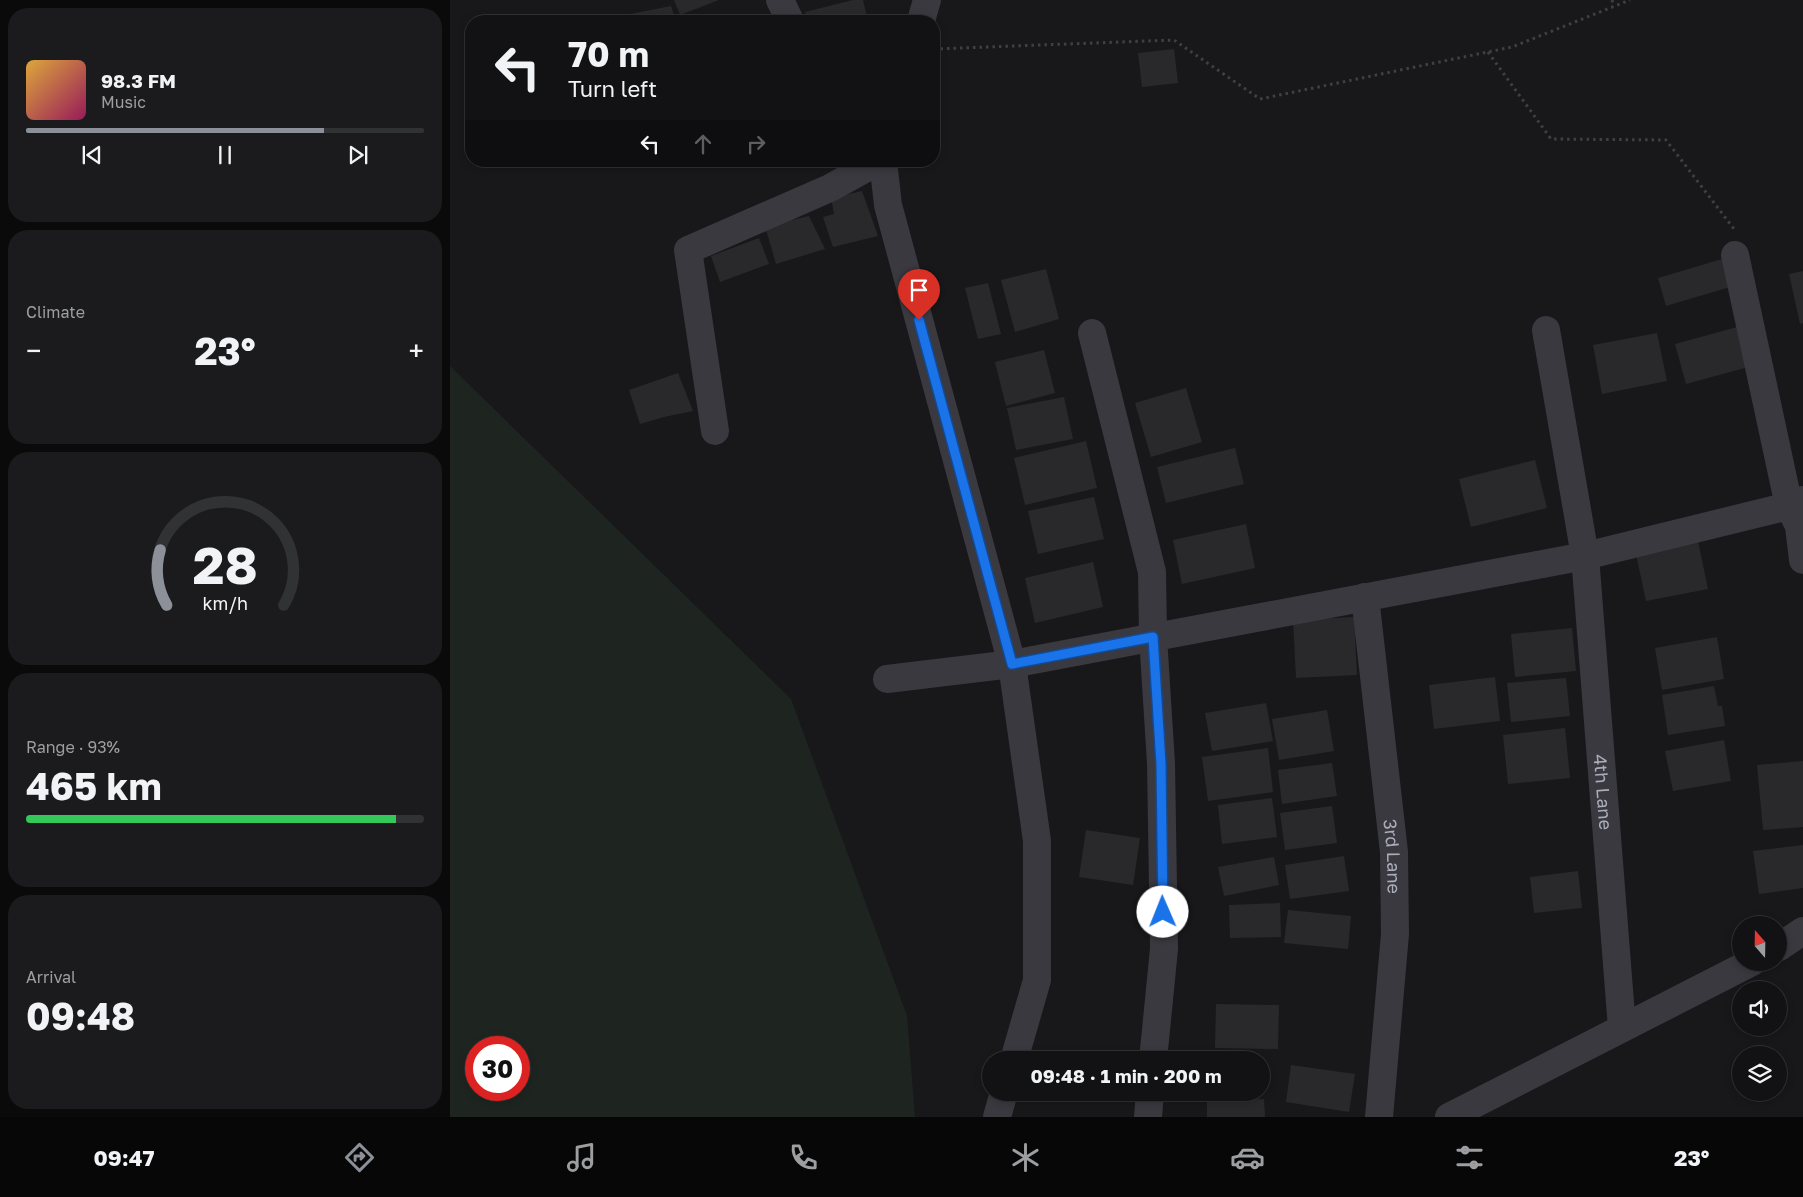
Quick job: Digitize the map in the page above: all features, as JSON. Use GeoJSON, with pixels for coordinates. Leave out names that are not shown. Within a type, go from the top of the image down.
{"type":"FeatureCollection","features":[{"type":"Feature","properties":{"kind":"street"},"geometry":{"type":"LineString","coordinates":[[780,0],[787,15]]}},
{"type":"Feature","properties":{"kind":"street"},"geometry":{"type":"LineString","coordinates":[[923,15],[927,0]]}},
{"type":"Feature","properties":{"kind":"street"},"geometry":{"type":"LineString","coordinates":[[715,431],[688,250],[830,188],[868,167]]}},
{"type":"Feature","properties":{"kind":"street"},"geometry":{"type":"LineString","coordinates":[[884,167],[888,205],[1012,664],[1037,841],[1036,980],[1016,1051]]}},
{"type":"Feature","properties":{"kind":"street"},"geometry":{"type":"LineString","coordinates":[[1737,245],[1796,503],[1803,560]]}},
{"type":"Feature","properties":{"kind":"street","name":"4th Lane"},"geometry":{"type":"LineString","coordinates":[[1546,330],[1585,556],[1622,1028]]}},
{"type":"Feature","properties":{"kind":"street"},"geometry":{"type":"LineString","coordinates":[[1092,334],[1152,572],[1153,637],[1161,764],[1164,949],[1154,1051]]}},
{"type":"Feature","properties":{"kind":"street"},"geometry":{"type":"LineString","coordinates":[[887,679],[1012,664],[1585,556],[1796,503]]}},
{"type":"Feature","properties":{"kind":"street","name":"3rd Lane"},"geometry":{"type":"LineString","coordinates":[[1365,598],[1394,852],[1395,934],[1380,1117]]}},
{"type":"Feature","properties":{"kind":"street"},"geometry":{"type":"LineString","coordinates":[[1788,941],[1803,931]]}},
{"type":"Feature","properties":{"kind":"street"},"geometry":{"type":"LineString","coordinates":[[1449,1117],[1734,971]]}},
{"type":"Feature","properties":{"kind":"street"},"geometry":{"type":"LineString","coordinates":[[997,1117],[1001,1101]]}},
{"type":"Feature","properties":{"kind":"street"},"geometry":{"type":"LineString","coordinates":[[1148,1117],[1149,1101]]}},
{"type":"Feature","properties":{"kind":"path"},"geometry":{"type":"LineString","coordinates":[[1612,0],[1614,6]]}},
{"type":"Feature","properties":{"kind":"path"},"geometry":{"type":"LineString","coordinates":[[940,48],[1174,40],[1260,99],[1512,47],[1630,0]]}},
{"type":"Feature","properties":{"kind":"path"},"geometry":{"type":"LineString","coordinates":[[1488,52],[1551,139],[1666,140],[1737,245]]}},
{"type":"Feature","properties":{"kind":"shaded area"},"geometry":{"type":"Polygon","coordinates":[[[450,366],[791,699],[907,1016],[915,1117],[450,1117],[450,366]]]}},
{"type":"Feature","properties":{"kind":"building"},"geometry":{"type":"Polygon","coordinates":[[[674,0],[719,0],[680,15],[674,0]]]}},
{"type":"Feature","properties":{"kind":"building"},"geometry":{"type":"Polygon","coordinates":[[[853,0],[863,0],[867,15],[806,15],[805,12],[853,0]]]}},
{"type":"Feature","properties":{"kind":"building"},"geometry":{"type":"Polygon","coordinates":[[[671,6],[674,15],[625,15],[671,6]]]}},
{"type":"Feature","properties":{"kind":"building"},"geometry":{"type":"Polygon","coordinates":[[[1174,49],[1178,83],[1142,87],[1138,53],[1174,49]]]}},
{"type":"Feature","properties":{"kind":"building"},"geometry":{"type":"Polygon","coordinates":[[[862,191],[878,236],[833,247],[823,217],[834,214],[831,198],[862,191]]]}},
{"type":"Feature","properties":{"kind":"building"},"geometry":{"type":"Polygon","coordinates":[[[809,216],[825,249],[776,264],[765,226],[809,216]]]}},
{"type":"Feature","properties":{"kind":"building"},"geometry":{"type":"Polygon","coordinates":[[[759,238],[769,264],[720,282],[711,256],[759,238]]]}},
{"type":"Feature","properties":{"kind":"building"},"geometry":{"type":"Polygon","coordinates":[[[1722,259],[1730,287],[1666,306],[1658,278],[1722,259]]]}},
{"type":"Feature","properties":{"kind":"building"},"geometry":{"type":"Polygon","coordinates":[[[1046,269],[1059,319],[1015,332],[1001,280],[1046,269]]]}},
{"type":"Feature","properties":{"kind":"building"},"geometry":{"type":"Polygon","coordinates":[[[1803,271],[1803,323],[1800,324],[1789,274],[1803,271]]]}},
{"type":"Feature","properties":{"kind":"building"},"geometry":{"type":"Polygon","coordinates":[[[988,283],[1001,334],[978,339],[965,288],[988,283]]]}},
{"type":"Feature","properties":{"kind":"building"},"geometry":{"type":"Polygon","coordinates":[[[1741,326],[1752,366],[1686,384],[1675,344],[1741,326]]]}},
{"type":"Feature","properties":{"kind":"building"},"geometry":{"type":"Polygon","coordinates":[[[1657,333],[1667,381],[1602,394],[1593,345],[1657,333]]]}},
{"type":"Feature","properties":{"kind":"building"},"geometry":{"type":"Polygon","coordinates":[[[1044,350],[1055,393],[1006,406],[995,362],[1044,350]]]}},
{"type":"Feature","properties":{"kind":"building"},"geometry":{"type":"Polygon","coordinates":[[[678,373],[693,411],[640,424],[629,390],[678,373]]]}},
{"type":"Feature","properties":{"kind":"building"},"geometry":{"type":"Polygon","coordinates":[[[1186,388],[1202,442],[1151,457],[1135,403],[1186,388]]]}},
{"type":"Feature","properties":{"kind":"building"},"geometry":{"type":"Polygon","coordinates":[[[1064,397],[1073,439],[1016,450],[1007,408],[1064,397]]]}},
{"type":"Feature","properties":{"kind":"building"},"geometry":{"type":"Polygon","coordinates":[[[1086,441],[1097,488],[1025,505],[1014,458],[1086,441]]]}},
{"type":"Feature","properties":{"kind":"building"},"geometry":{"type":"Polygon","coordinates":[[[1235,448],[1244,484],[1166,503],[1157,467],[1235,448]]]}},
{"type":"Feature","properties":{"kind":"building"},"geometry":{"type":"Polygon","coordinates":[[[1535,460],[1547,508],[1471,527],[1459,479],[1535,460]]]}},
{"type":"Feature","properties":{"kind":"building"},"geometry":{"type":"Polygon","coordinates":[[[1094,497],[1104,539],[1038,554],[1028,511],[1094,497]]]}},
{"type":"Feature","properties":{"kind":"building"},"geometry":{"type":"Polygon","coordinates":[[[1246,524],[1255,568],[1182,584],[1173,540],[1246,524]]]}},
{"type":"Feature","properties":{"kind":"building"},"geometry":{"type":"Polygon","coordinates":[[[1698,541],[1708,589],[1646,601],[1636,554],[1698,541]]]}},
{"type":"Feature","properties":{"kind":"building"},"geometry":{"type":"Polygon","coordinates":[[[1093,562],[1103,607],[1035,623],[1025,578],[1093,562]]]}},
{"type":"Feature","properties":{"kind":"building"},"geometry":{"type":"Polygon","coordinates":[[[1354,617],[1357,675],[1296,678],[1293,620],[1354,617]]]}},
{"type":"Feature","properties":{"kind":"building"},"geometry":{"type":"Polygon","coordinates":[[[1572,628],[1576,671],[1515,677],[1511,634],[1572,628]]]}},
{"type":"Feature","properties":{"kind":"building"},"geometry":{"type":"Polygon","coordinates":[[[1717,637],[1724,679],[1662,690],[1655,648],[1717,637]]]}},
{"type":"Feature","properties":{"kind":"building"},"geometry":{"type":"Polygon","coordinates":[[[1495,677],[1500,721],[1434,729],[1429,685],[1495,677]]]}},
{"type":"Feature","properties":{"kind":"building"},"geometry":{"type":"Polygon","coordinates":[[[1566,678],[1570,716],[1511,722],[1507,683],[1566,678]]]}},
{"type":"Feature","properties":{"kind":"building"},"geometry":{"type":"Polygon","coordinates":[[[1714,686],[1718,706],[1722,706],[1725,726],[1668,735],[1662,695],[1714,686]]]}},
{"type":"Feature","properties":{"kind":"building"},"geometry":{"type":"Polygon","coordinates":[[[1266,703],[1273,741],[1212,751],[1205,713],[1266,703]]]}},
{"type":"Feature","properties":{"kind":"building"},"geometry":{"type":"Polygon","coordinates":[[[1327,710],[1334,751],[1279,760],[1272,719],[1327,710]]]}},
{"type":"Feature","properties":{"kind":"building"},"geometry":{"type":"Polygon","coordinates":[[[1565,728],[1570,778],[1508,784],[1503,735],[1565,728]]]}},
{"type":"Feature","properties":{"kind":"building"},"geometry":{"type":"Polygon","coordinates":[[[1724,740],[1731,781],[1673,791],[1665,751],[1724,740]]]}},
{"type":"Feature","properties":{"kind":"building"},"geometry":{"type":"Polygon","coordinates":[[[1268,748],[1273,792],[1208,801],[1202,757],[1268,748]]]}},
{"type":"Feature","properties":{"kind":"building"},"geometry":{"type":"Polygon","coordinates":[[[1803,761],[1803,827],[1763,830],[1757,765],[1803,761]]]}},
{"type":"Feature","properties":{"kind":"building"},"geometry":{"type":"Polygon","coordinates":[[[1332,763],[1337,796],[1282,804],[1278,770],[1332,763]]]}},
{"type":"Feature","properties":{"kind":"building"},"geometry":{"type":"Polygon","coordinates":[[[1272,798],[1277,837],[1222,844],[1218,805],[1272,798]]]}},
{"type":"Feature","properties":{"kind":"building"},"geometry":{"type":"Polygon","coordinates":[[[1332,806],[1337,843],[1285,850],[1280,813],[1332,806]]]}},
{"type":"Feature","properties":{"kind":"building"},"geometry":{"type":"Polygon","coordinates":[[[1086,830],[1140,838],[1133,885],[1079,877],[1086,830]]]}},
{"type":"Feature","properties":{"kind":"building"},"geometry":{"type":"Polygon","coordinates":[[[1803,845],[1803,888],[1759,894],[1753,851],[1803,845]]]}},
{"type":"Feature","properties":{"kind":"building"},"geometry":{"type":"Polygon","coordinates":[[[1344,856],[1349,891],[1290,899],[1285,865],[1344,856]]]}},
{"type":"Feature","properties":{"kind":"building"},"geometry":{"type":"Polygon","coordinates":[[[1274,857],[1279,885],[1224,896],[1218,867],[1274,857]]]}},
{"type":"Feature","properties":{"kind":"building"},"geometry":{"type":"Polygon","coordinates":[[[1578,871],[1582,908],[1534,913],[1530,877],[1578,871]]]}},
{"type":"Feature","properties":{"kind":"building"},"geometry":{"type":"Polygon","coordinates":[[[1280,903],[1281,937],[1230,938],[1229,905],[1280,903]]]}},
{"type":"Feature","properties":{"kind":"building"},"geometry":{"type":"Polygon","coordinates":[[[1288,910],[1351,916],[1348,949],[1284,943],[1288,910]]]}},
{"type":"Feature","properties":{"kind":"building"},"geometry":{"type":"Polygon","coordinates":[[[1216,1004],[1279,1005],[1278,1049],[1215,1048],[1216,1004]]]}},
{"type":"Feature","properties":{"kind":"building"},"geometry":{"type":"Polygon","coordinates":[[[1291,1065],[1355,1074],[1349,1112],[1286,1102],[1291,1065]]]}},
{"type":"Feature","properties":{"kind":"building"},"geometry":{"type":"Polygon","coordinates":[[[1207,1101],[1264,1101],[1265,1117],[1207,1117],[1207,1101]]]}},
{"type":"Feature","properties":{"kind":"route"},"geometry":{"type":"LineString","coordinates":[[919,320],[1012,664],[1153,637],[1161,764],[1163,912]]}}]}
